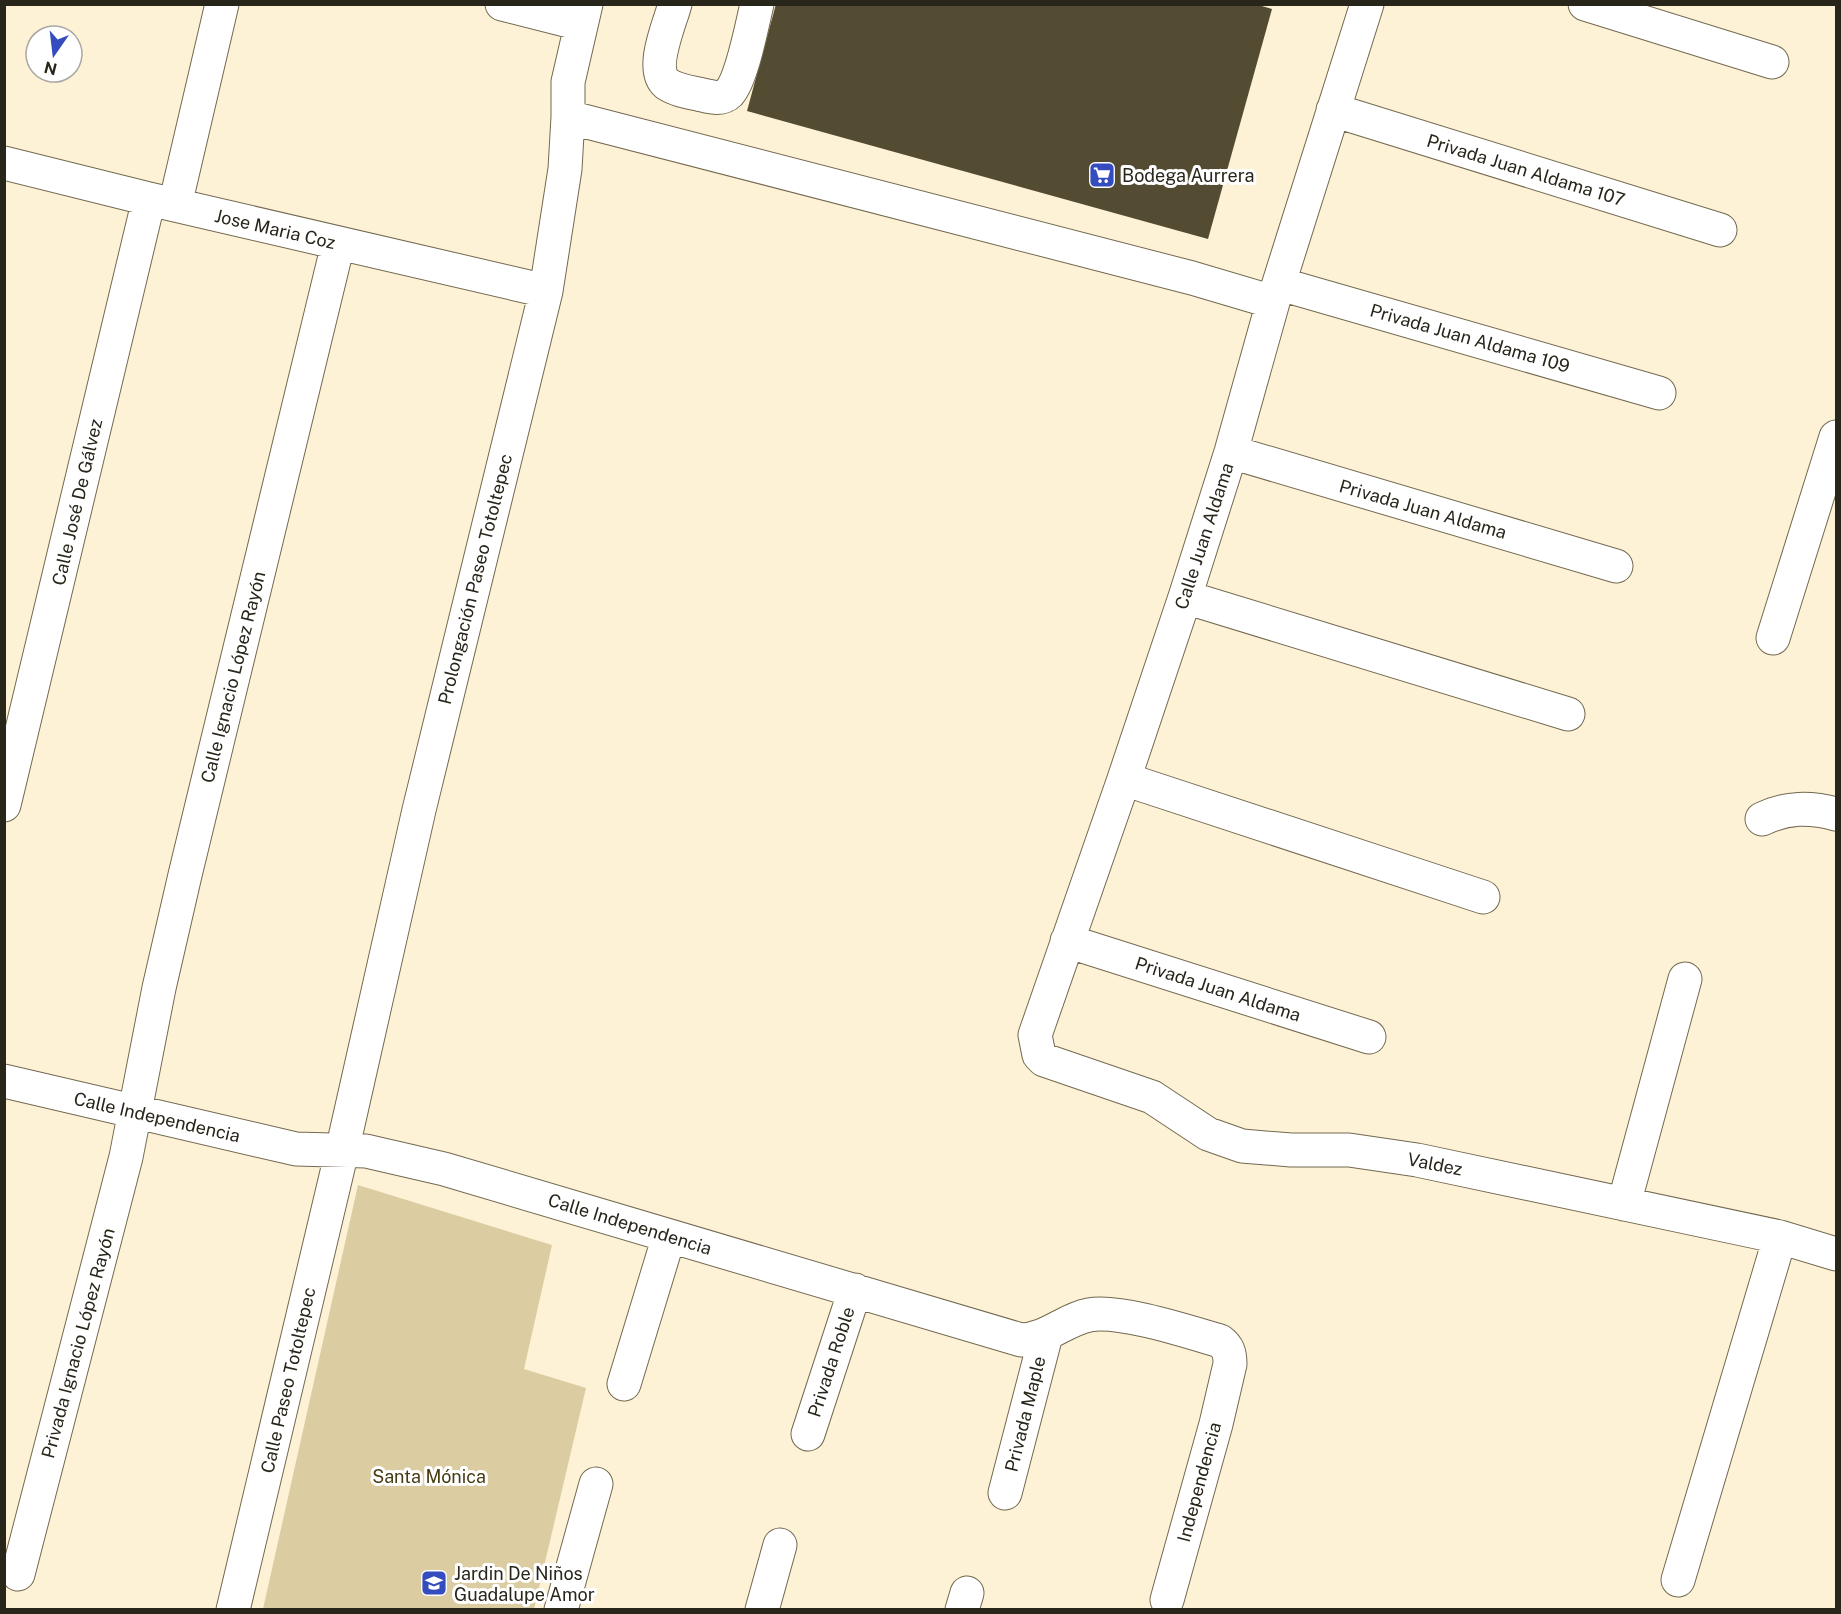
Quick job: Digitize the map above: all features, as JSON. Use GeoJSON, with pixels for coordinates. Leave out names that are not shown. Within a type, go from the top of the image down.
{"type":"FeatureCollection","features":[{"type":"Feature","properties":{"kind":"street","name":"Calle José De Gálvez"},"geometry":{"type":"LineString","coordinates":[[4,805],[162,202],[222,4]]}},
{"type":"Feature","properties":{"kind":"street"},"geometry":{"type":"LineString","coordinates":[[502,4],[584,14]]}},
{"type":"Feature","properties":{"kind":"street"},"geometry":{"type":"LineString","coordinates":[[675,4],[658,62],[661,76],[667,83],[681,90],[715,98],[723,97],[730,92],[739,75],[757,4]]}},
{"type":"Feature","properties":{"kind":"street","name":"Calle Juan Aldama"},"geometry":{"type":"LineString","coordinates":[[1044,1060],[1039,1055],[1035,1035],[1185,597],[1367,4]]}},
{"type":"Feature","properties":{"kind":"street"},"geometry":{"type":"LineString","coordinates":[[1586,4],[1772,62]]}},
{"type":"Feature","properties":{"kind":"street","name":"Prolongación Paseo Totoltepec"},"geometry":{"type":"LineString","coordinates":[[342,1151],[419,810],[546,291],[565,169],[568,82],[584,14]]}},
{"type":"Feature","properties":{"kind":"street","name":"Privada Juan Aldama 107"},"geometry":{"type":"LineString","coordinates":[[1333,110],[1720,230]]}},
{"type":"Feature","properties":{"kind":"street","name":"Privada Juan Aldama 109"},"geometry":{"type":"LineString","coordinates":[[568,117],[1192,278],[1277,293],[1659,393]]}},
{"type":"Feature","properties":{"kind":"street","name":"Jose Maria Coz"},"geometry":{"type":"LineString","coordinates":[[4,163],[338,244],[546,291]]}},
{"type":"Feature","properties":{"kind":"street","name":"Calle Ignacio López Rayón"},"geometry":{"type":"LineString","coordinates":[[136,1113],[159,988],[185,875],[338,244]]}},
{"type":"Feature","properties":{"kind":"street"},"geometry":{"type":"LineString","coordinates":[[1773,638],[1836,437]]}},
{"type":"Feature","properties":{"kind":"street","name":"Privada Juan Aldama"},"geometry":{"type":"LineString","coordinates":[[1231,452],[1616,566]]}},
{"type":"Feature","properties":{"kind":"street"},"geometry":{"type":"LineString","coordinates":[[1185,597],[1569,714]]}},
{"type":"Feature","properties":{"kind":"street"},"geometry":{"type":"LineString","coordinates":[[1124,779],[1483,897]]}},
{"type":"Feature","properties":{"kind":"street"},"geometry":{"type":"LineString","coordinates":[[1762,819],[1774,813],[1797,808],[1836,814]]}},
{"type":"Feature","properties":{"kind":"street","name":"Privada Juan Aldama"},"geometry":{"type":"LineString","coordinates":[[1067,941],[1369,1037]]}},
{"type":"Feature","properties":{"kind":"street"},"geometry":{"type":"LineString","coordinates":[[1624,1204],[1685,980]]}},
{"type":"Feature","properties":{"kind":"street","name":"Valdez"},"geometry":{"type":"LineString","coordinates":[[1044,1060],[1152,1096],[1208,1134],[1242,1146],[1291,1150],[1349,1150],[1417,1160],[1780,1237],[1836,1254]]}},
{"type":"Feature","properties":{"kind":"street","name":"Calle Independencia"},"geometry":{"type":"LineString","coordinates":[[4,1081],[296,1149],[374,1153],[444,1169],[1021,1340],[1034,1340],[1089,1315],[1107,1314],[1172,1327],[1220,1341],[1230,1354],[1230,1364]]}},
{"type":"Feature","properties":{"kind":"street","name":"Privada Ignacio López Rayón"},"geometry":{"type":"LineString","coordinates":[[18,1574],[136,1113]]}},
{"type":"Feature","properties":{"kind":"street","name":"Calle Paseo Totoltepec"},"geometry":{"type":"LineString","coordinates":[[233,1610],[342,1151]]}},
{"type":"Feature","properties":{"kind":"street"},"geometry":{"type":"LineString","coordinates":[[624,1384],[669,1236]]}},
{"type":"Feature","properties":{"kind":"street"},"geometry":{"type":"LineString","coordinates":[[1678,1580],[1780,1237]]}},
{"type":"Feature","properties":{"kind":"street","name":"Privada Roble"},"geometry":{"type":"LineString","coordinates":[[808,1434],[855,1290]]}},
{"type":"Feature","properties":{"kind":"street","name":"Privada Maple"},"geometry":{"type":"LineString","coordinates":[[1005,1492],[1046,1335]]}},
{"type":"Feature","properties":{"kind":"street","name":"Independencia"},"geometry":{"type":"LineString","coordinates":[[1167,1600],[1216,1424],[1230,1364]]}},
{"type":"Feature","properties":{"kind":"street"},"geometry":{"type":"LineString","coordinates":[[561,1610],[596,1484]]}},
{"type":"Feature","properties":{"kind":"street"},"geometry":{"type":"LineString","coordinates":[[762,1610],[780,1545]]}},
{"type":"Feature","properties":{"kind":"green space","name":"Santa Mónica"},"geometry":{"type":"Polygon","coordinates":[[[358,1185],[552,1245],[524,1369],[586,1388],[534,1609],[263,1609],[358,1185]]]}},
{"type":"Feature","properties":{"kind":"building","name":"Bodega Aurrera"},"geometry":{"type":"Polygon","coordinates":[[[776,4],[1255,4],[1272,9],[1208,239],[747,111],[776,4]]]}},
{"type":"Feature","properties":{"kind":"place","name":"Bodega Aurrera"},"geometry":{"type":"Point","coordinates":[1102,175]}},
{"type":"Feature","properties":{"kind":"place","name":"Jardin De Niños Guadalupe Amor"},"geometry":{"type":"Point","coordinates":[434,1583]}}]}
